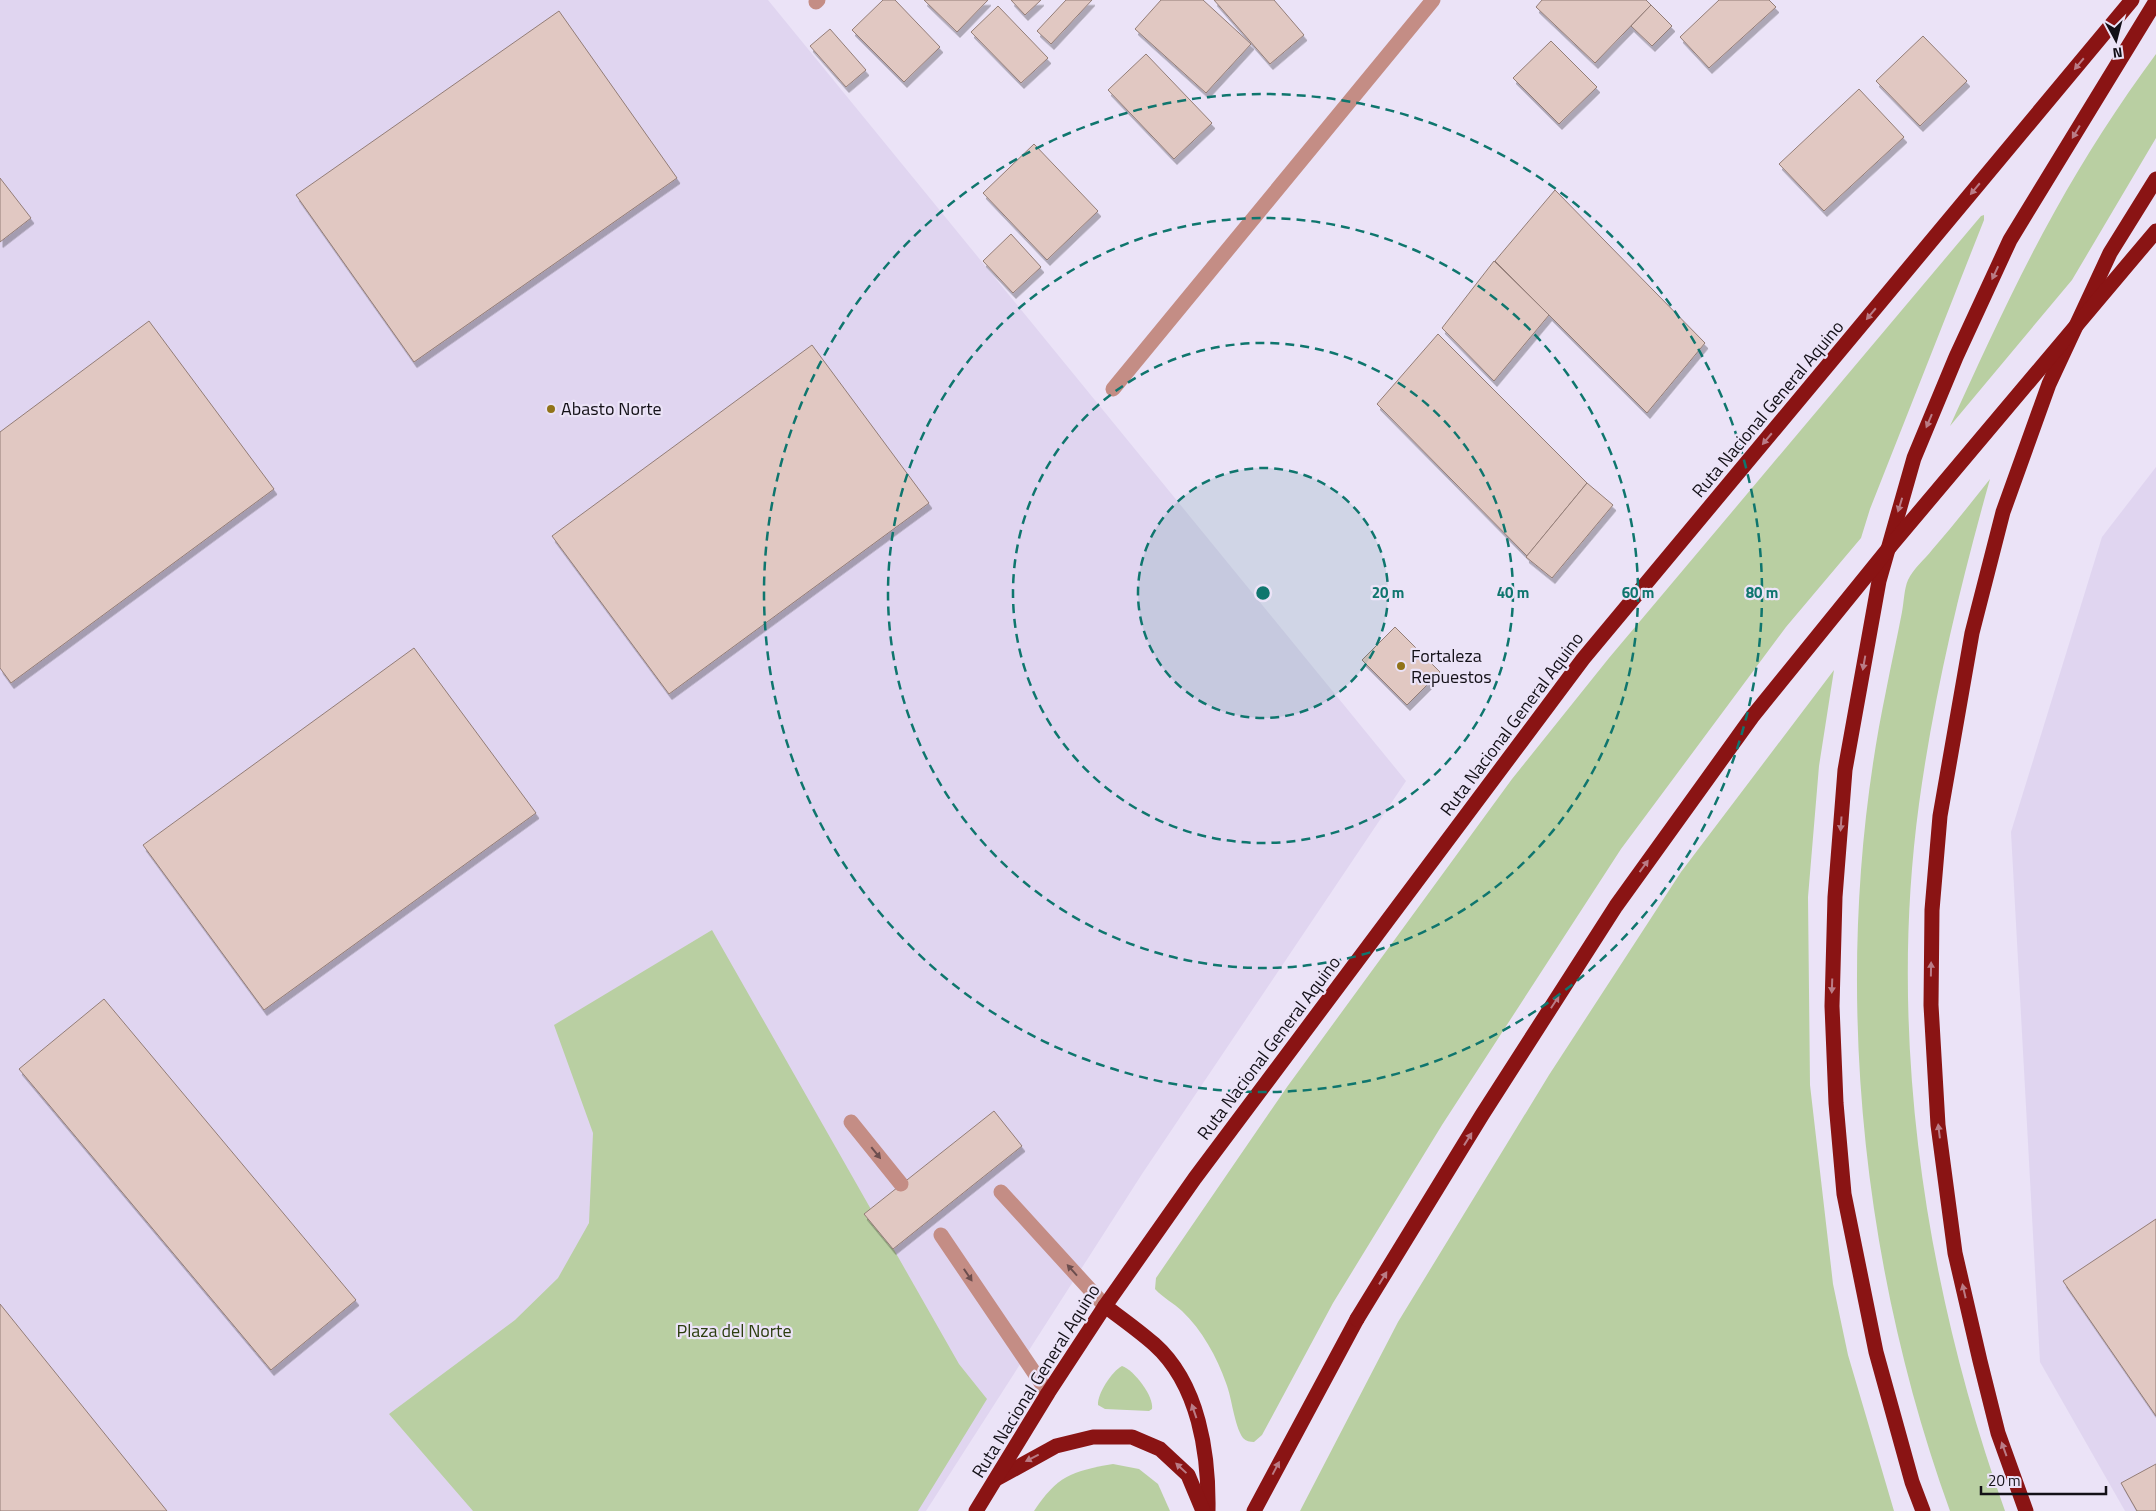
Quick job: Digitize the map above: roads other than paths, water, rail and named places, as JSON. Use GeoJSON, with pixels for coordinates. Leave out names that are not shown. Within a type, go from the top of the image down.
{"type":"FeatureCollection","features":[{"type":"Feature","properties":{"kind":"highway","name":"Ruta Nacional General Aquino"},"geometry":{"type":"LineString","coordinates":[[976,1511],[1048,1393],[1105,1306],[1201,1170],[1583,660],[2132,0]]}},
{"type":"Feature","properties":{"kind":"highway"},"geometry":{"type":"LineString","coordinates":[[1923,1511],[1912,1482],[1876,1352],[1844,1194],[1836,1103],[1832,1006],[1836,897],[1845,770],[1879,581],[1914,458],[1956,357],[2010,240],[2156,1]]}},
{"type":"Feature","properties":{"kind":"highway"},"geometry":{"type":"LineString","coordinates":[[2026,1511],[1998,1433],[1955,1253],[1938,1125],[1931,1005],[1932,910],[1940,816],[1972,633],[2003,512],[2049,384],[2110,253],[2156,179]]}},
{"type":"Feature","properties":{"kind":"highway"},"geometry":{"type":"LineString","coordinates":[[1254,1511],[1357,1319],[1482,1115],[1616,906],[1752,718],[1894,543],[2156,231]]}},
{"type":"Feature","properties":{"kind":"highway"},"geometry":{"type":"LineString","coordinates":[[1105,1306],[1155,1345],[1178,1375],[1195,1410],[1204,1447],[1208,1478],[1208,1511]]}},
{"type":"Feature","properties":{"kind":"highway"},"geometry":{"type":"LineString","coordinates":[[995,1479],[1056,1446],[1093,1437],[1132,1438],[1160,1449],[1188,1475],[1202,1511]]}},
{"type":"Feature","properties":{"kind":"street"},"geometry":{"type":"LineString","coordinates":[[1113,389],[1433,0]]}},
{"type":"Feature","properties":{"kind":"street"},"geometry":{"type":"LineString","coordinates":[[851,1122],[901,1184]]}},
{"type":"Feature","properties":{"kind":"street"},"geometry":{"type":"LineString","coordinates":[[1001,1192],[1105,1306]]}},
{"type":"Feature","properties":{"kind":"street"},"geometry":{"type":"LineString","coordinates":[[940,1235],[1048,1393]]}},
{"type":"Feature","properties":{"kind":"place","name":"Abasto Norte"},"geometry":{"type":"Point","coordinates":[551,409]}},
{"type":"Feature","properties":{"kind":"place","name":"Fortaleza Repuestos"},"geometry":{"type":"Point","coordinates":[1401,666]}},
{"type":"Feature","properties":{"kind":"park label","name":"Plaza del Norte"},"geometry":{"type":"Point","coordinates":[734,1331]}}]}
